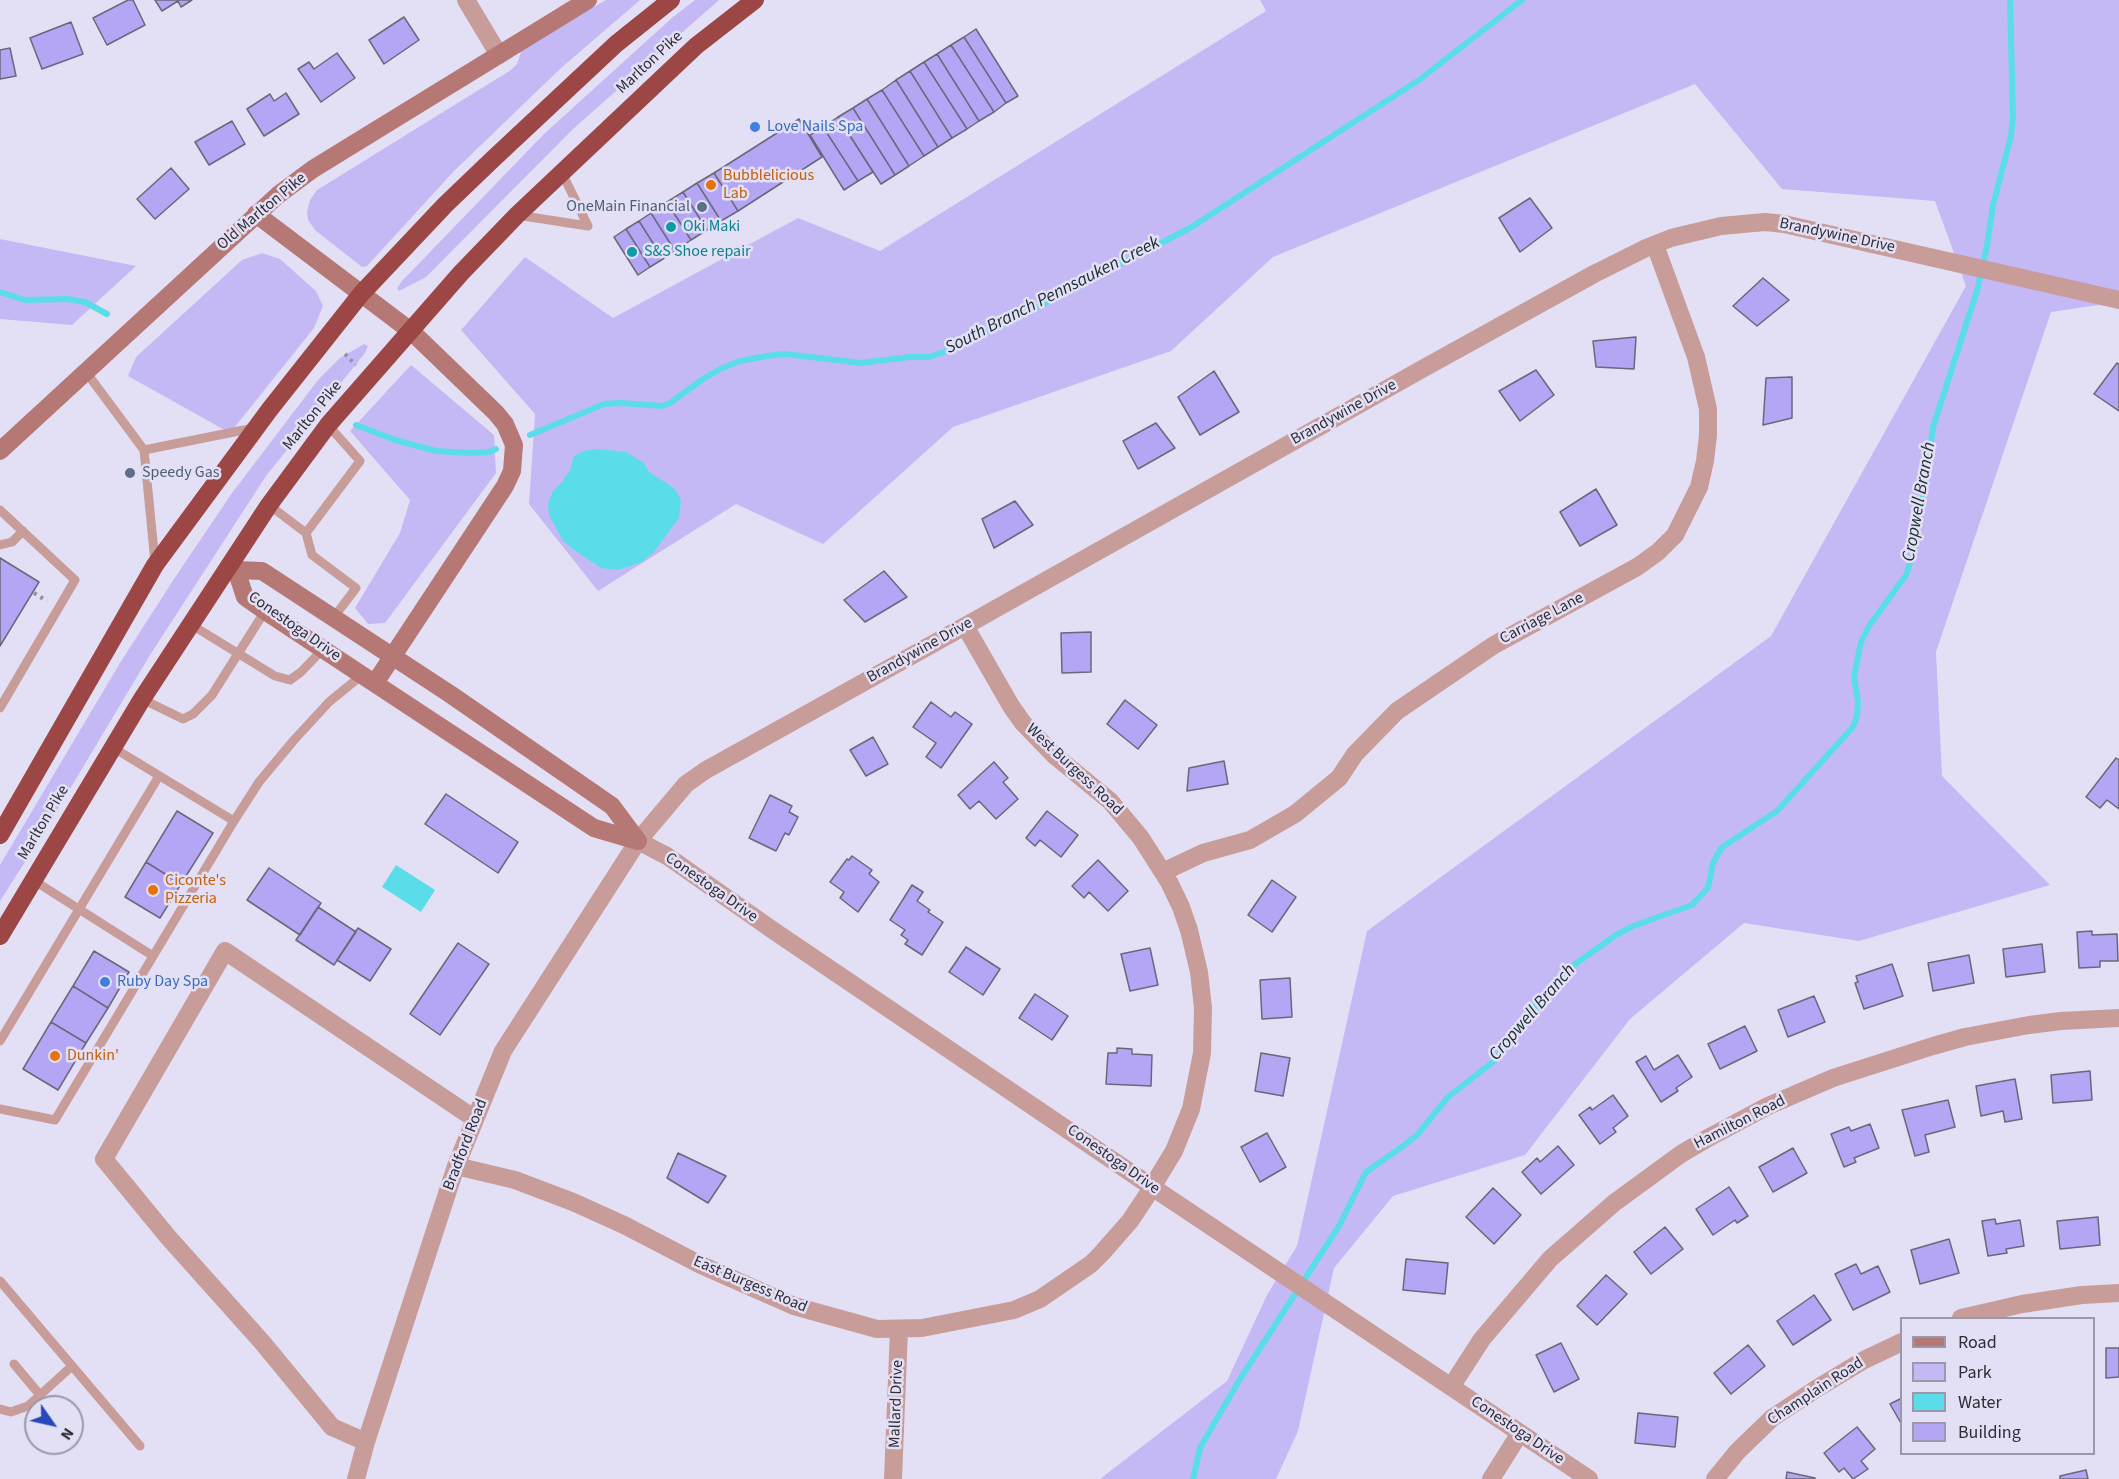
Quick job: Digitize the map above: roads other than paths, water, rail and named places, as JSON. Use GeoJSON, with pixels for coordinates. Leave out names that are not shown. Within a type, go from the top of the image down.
{"type":"FeatureCollection","features":[{"type":"Feature","properties":{"kind":"highway","name":"Marlton Pike"},"geometry":{"type":"LineString","coordinates":[[2,825],[155,565],[256,428],[361,294],[445,205],[493,159],[616,44],[671,0]]}},
{"type":"Feature","properties":{"kind":"highway","name":"Marlton Pike"},"geometry":{"type":"LineString","coordinates":[[0,936],[112,747],[190,624],[233,568],[269,505],[328,425],[412,332],[461,273],[517,214],[696,46],[755,0]]}},
{"type":"Feature","properties":{"kind":"street"},"geometry":{"type":"LineString","coordinates":[[466,0],[499,55]]}},
{"type":"Feature","properties":{"kind":"street","name":"Old Marlton Pike"},"geometry":{"type":"LineString","coordinates":[[0,451],[256,214],[313,169],[588,0]]}},
{"type":"Feature","properties":{"kind":"street"},"geometry":{"type":"LineString","coordinates":[[256,214],[412,332],[505,424],[514,445],[512,471],[505,486],[393,657],[369,679]]}},
{"type":"Feature","properties":{"kind":"street","name":"Brandywine Drive"},"geometry":{"type":"LineString","coordinates":[[638,841],[686,783],[706,770],[1594,274],[1671,238],[1721,226],[1765,222],[1784,224],[2119,300]]}},
{"type":"Feature","properties":{"kind":"street","name":"Carriage Lane"},"geometry":{"type":"LineString","coordinates":[[1163,872],[1203,853],[1250,840],[1295,814],[1339,778],[1355,754],[1397,711],[1494,645],[1637,567],[1658,552],[1675,535],[1699,487],[1708,435],[1708,409],[1696,357],[1655,245]]}},
{"type":"Feature","properties":{"kind":"street","name":"Conestoga Drive"},"geometry":{"type":"LineString","coordinates":[[638,841],[612,806],[334,617],[262,571],[233,568],[245,597],[265,611],[594,828],[638,841],[667,856],[1152,1187],[1589,1479]]}},
{"type":"Feature","properties":{"kind":"street","name":"West Burgess Road"},"geometry":{"type":"LineString","coordinates":[[965,626],[1023,723],[1054,755],[1110,801],[1141,837],[1163,872],[1184,915],[1199,972],[1203,1008],[1202,1053],[1195,1096],[1187,1121],[1174,1151],[1152,1187]]}},
{"type":"Feature","properties":{"kind":"street","name":"Bradford Road"},"geometry":{"type":"LineString","coordinates":[[356,1479],[456,1166],[503,1051],[638,841]]}},
{"type":"Feature","properties":{"kind":"street"},"geometry":{"type":"LineString","coordinates":[[366,1442],[332,1427],[262,1342],[168,1237],[104,1160],[225,951],[475,1119]]}},
{"type":"Feature","properties":{"kind":"street","name":"Hamilton Road"},"geometry":{"type":"LineString","coordinates":[[1451,1387],[1482,1339],[1550,1259],[1614,1203],[1681,1154],[1708,1138],[1768,1106],[1833,1078],[1954,1040],[2029,1025],[2119,1018]]}},
{"type":"Feature","properties":{"kind":"street","name":"East Burgess Road"},"geometry":{"type":"LineString","coordinates":[[456,1166],[515,1180],[573,1202],[624,1225],[701,1265],[794,1306],[877,1329],[922,1328],[967,1321],[1014,1310],[1040,1299],[1101,1254],[1130,1221],[1152,1187]]}},
{"type":"Feature","properties":{"kind":"street"},"geometry":{"type":"LineString","coordinates":[[1965,1317],[2022,1304],[2082,1295],[2119,1293]]}},
{"type":"Feature","properties":{"kind":"street","name":"Mallard Drive"},"geometry":{"type":"LineString","coordinates":[[893,1479],[900,1329]]}},
{"type":"Feature","properties":{"kind":"street","name":"Champlain Road"},"geometry":{"type":"LineString","coordinates":[[1715,1479],[1737,1452],[1772,1418],[1864,1360],[1900,1343]]}},
{"type":"Feature","properties":{"kind":"street"},"geometry":{"type":"LineString","coordinates":[[1491,1479],[1520,1433]]}},
{"type":"Feature","properties":{"kind":"lane"},"geometry":{"type":"LineString","coordinates":[[517,214],[588,226],[562,173]]}},
{"type":"Feature","properties":{"kind":"lane"},"geometry":{"type":"LineString","coordinates":[[86,372],[144,450],[155,565]]}},
{"type":"Feature","properties":{"kind":"lane"},"geometry":{"type":"LineString","coordinates":[[306,533],[360,461],[328,425]]}},
{"type":"Feature","properties":{"kind":"lane"},"geometry":{"type":"LineString","coordinates":[[144,450],[256,428]]}},
{"type":"Feature","properties":{"kind":"lane"},"geometry":{"type":"LineString","coordinates":[[269,505],[306,533],[312,555],[356,588],[334,617]]}},
{"type":"Feature","properties":{"kind":"lane"},"geometry":{"type":"LineString","coordinates":[[0,510],[75,580],[0,708]]}},
{"type":"Feature","properties":{"kind":"lane"},"geometry":{"type":"LineString","coordinates":[[0,545],[12,542],[22,531]]}},
{"type":"Feature","properties":{"kind":"lane"},"geometry":{"type":"LineString","coordinates":[[142,699],[183,719],[193,714],[212,695],[265,611]]}},
{"type":"Feature","properties":{"kind":"lane"},"geometry":{"type":"LineString","coordinates":[[190,624],[275,676],[290,680],[302,672],[323,649]]}},
{"type":"Feature","properties":{"kind":"lane"},"geometry":{"type":"LineString","coordinates":[[0,1109],[56,1120],[234,821],[260,782],[329,702],[369,679]]}},
{"type":"Feature","properties":{"kind":"lane"},"geometry":{"type":"LineString","coordinates":[[112,747],[234,821]]}},
{"type":"Feature","properties":{"kind":"lane"},"geometry":{"type":"LineString","coordinates":[[0,1041],[159,776]]}},
{"type":"Feature","properties":{"kind":"lane"},"geometry":{"type":"LineString","coordinates":[[33,880],[153,956]]}},
{"type":"Feature","properties":{"kind":"lane"},"geometry":{"type":"LineString","coordinates":[[0,1281],[140,1446]]}},
{"type":"Feature","properties":{"kind":"lane"},"geometry":{"type":"LineString","coordinates":[[14,1364],[40,1395],[72,1366]]}},
{"type":"Feature","properties":{"kind":"lane"},"geometry":{"type":"LineString","coordinates":[[0,1409],[11,1412],[24,1407]]}},
{"type":"Feature","properties":{"kind":"water"},"geometry":{"type":"Polygon","coordinates":[[[599,449],[626,452],[644,463],[648,471],[675,489],[681,500],[679,518],[654,552],[642,562],[618,570],[601,568],[574,550],[563,541],[549,515],[548,504],[553,491],[570,470],[574,456],[584,451],[599,449]]]}},
{"type":"Feature","properties":{"kind":"water"},"geometry":{"type":"Polygon","coordinates":[[[396,865],[435,890],[421,912],[382,887],[396,865]]]}},
{"type":"Feature","properties":{"kind":"waterway","name":"South Branch Pennsauken Creek"},"geometry":{"type":"LineString","coordinates":[[530,435],[604,404],[662,406],[720,369],[740,361],[785,354],[861,363],[929,357],[947,351],[1190,228],[1419,80],[1522,0]]}},
{"type":"Feature","properties":{"kind":"waterway","name":"Cropwell Branch"},"geometry":{"type":"LineString","coordinates":[[1193,1479],[1200,1448],[1242,1376],[1339,1226],[1366,1172],[1418,1134],[1448,1097],[1494,1061],[1537,1004],[1574,965],[1616,935],[1633,926],[1692,905],[1708,888],[1713,863],[1721,848],[1777,811],[1853,727],[1858,702],[1854,677],[1861,642],[1869,626],[1906,575],[1915,548],[1917,516],[1925,488],[1933,427],[1977,291],[1993,205],[2011,136],[2013,118],[2010,0]]}},
{"type":"Feature","properties":{"kind":"waterway","name":"South Branch Pennsauken Creek"},"geometry":{"type":"LineString","coordinates":[[0,292],[25,300],[68,299],[85,302],[107,314]]}},
{"type":"Feature","properties":{"kind":"waterway","name":"South Branch Pennsauken Creek"},"geometry":{"type":"LineString","coordinates":[[356,425],[395,440],[436,451],[471,453],[489,452],[496,449]]}},
{"type":"Feature","properties":{"kind":"place","name":"Love Nails Spa"},"geometry":{"type":"Point","coordinates":[755,127]}},
{"type":"Feature","properties":{"kind":"place","name":"Bubblelicious Lab"},"geometry":{"type":"Point","coordinates":[711,185]}},
{"type":"Feature","properties":{"kind":"place","name":"OneMain Financial"},"geometry":{"type":"Point","coordinates":[702,207]}},
{"type":"Feature","properties":{"kind":"place","name":"Oki Maki"},"geometry":{"type":"Point","coordinates":[671,227]}},
{"type":"Feature","properties":{"kind":"place","name":"S&S Shoe repair"},"geometry":{"type":"Point","coordinates":[632,252]}},
{"type":"Feature","properties":{"kind":"place","name":"Speedy Gas"},"geometry":{"type":"Point","coordinates":[130,473]}},
{"type":"Feature","properties":{"kind":"place","name":"Ciconte's Pizzeria"},"geometry":{"type":"Point","coordinates":[153,890]}},
{"type":"Feature","properties":{"kind":"place","name":"Ruby Day Spa"},"geometry":{"type":"Point","coordinates":[105,982]}},
{"type":"Feature","properties":{"kind":"place","name":"Dunkin'"},"geometry":{"type":"Point","coordinates":[55,1056]}}]}
